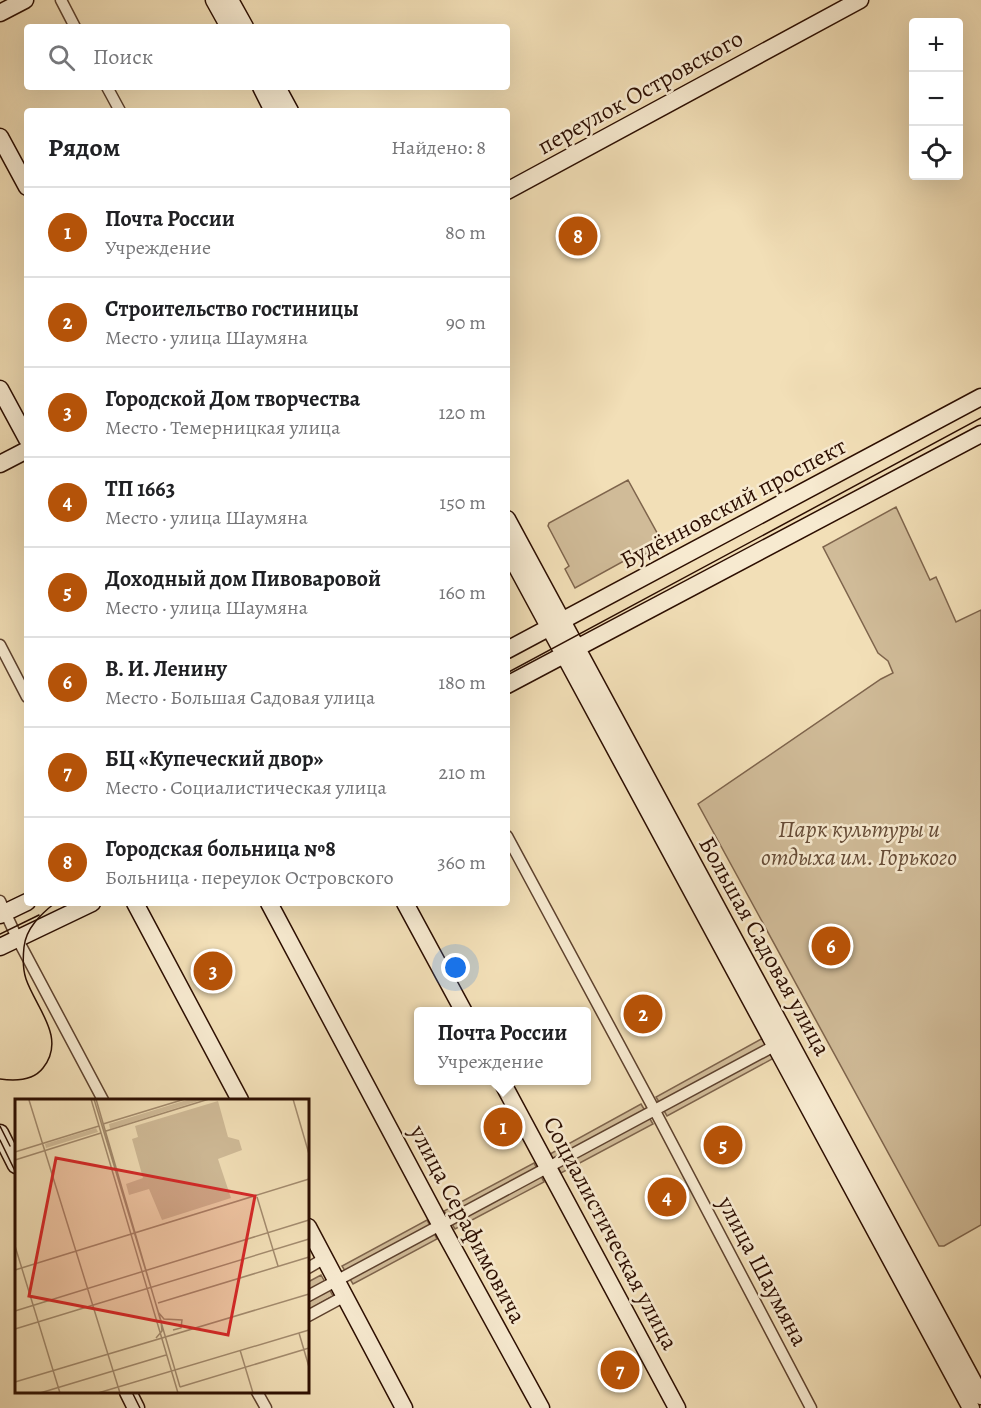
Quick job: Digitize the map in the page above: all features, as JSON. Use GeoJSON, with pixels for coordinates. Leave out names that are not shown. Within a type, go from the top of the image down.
{"type":"FeatureCollection","features":[{"type":"Feature","properties":{"kind":"main road"},"geometry":{"type":"LineString","coordinates":[[0,13],[25,0]]}},
{"type":"Feature","properties":{"kind":"main road"},"geometry":{"type":"LineString","coordinates":[[214,0],[227,24]]}},
{"type":"Feature","properties":{"kind":"main road"},"geometry":{"type":"LineString","coordinates":[[230,0],[243,24]]}},
{"type":"Feature","properties":{"kind":"main road","name":"переулок Островского"},"geometry":{"type":"LineString","coordinates":[[510,189],[860,0]]}},
{"type":"Feature","properties":{"kind":"main road"},"geometry":{"type":"LineString","coordinates":[[262,90],[272,108]]}},
{"type":"Feature","properties":{"kind":"main road"},"geometry":{"type":"LineString","coordinates":[[279,90],[288,108]]}},
{"type":"Feature","properties":{"kind":"main road"},"geometry":{"type":"LineString","coordinates":[[0,137],[24,181]]}},
{"type":"Feature","properties":{"kind":"main road"},"geometry":{"type":"LineString","coordinates":[[0,389],[24,434]]}},
{"type":"Feature","properties":{"kind":"main road","name":"Будённовский проспект"},"geometry":{"type":"LineString","coordinates":[[510,649],[981,397]]}},
{"type":"Feature","properties":{"kind":"main road"},"geometry":{"type":"LineString","coordinates":[[510,683],[981,434]]}},
{"type":"Feature","properties":{"kind":"main road"},"geometry":{"type":"LineString","coordinates":[[0,464],[24,452]]}},
{"type":"Feature","properties":{"kind":"main road","name":"Большая Садовая улица"},"geometry":{"type":"LineString","coordinates":[[510,526],[570,653],[776,1045],[971,1408]]}},
{"type":"Feature","properties":{"kind":"main road","name":"Большая Садовая улица"},"geometry":{"type":"LineString","coordinates":[[510,554],[556,626]]}},
{"type":"Feature","properties":{"kind":"main road","name":"Большая Садовая улица"},"geometry":{"type":"LineString","coordinates":[[570,653],[981,1396]]}},
{"type":"Feature","properties":{"kind":"main road"},"geometry":{"type":"LineString","coordinates":[[2,910],[24,903]]}},
{"type":"Feature","properties":{"kind":"main road"},"geometry":{"type":"LineString","coordinates":[[0,947],[86,906]]}},
{"type":"Feature","properties":{"kind":"main road"},"geometry":{"type":"LineString","coordinates":[[137,906],[239,1099]]}},
{"type":"Feature","properties":{"kind":"main road","name":"улица Серафимовича"},"geometry":{"type":"LineString","coordinates":[[271,906],[541,1408]]}},
{"type":"Feature","properties":{"kind":"main road"},"geometry":{"type":"LineString","coordinates":[[407,906],[462,1007]]}},
{"type":"Feature","properties":{"kind":"main road","name":"Социалистическая улица"},"geometry":{"type":"LineString","coordinates":[[504,1085],[677,1408]]}},
{"type":"Feature","properties":{"kind":"main road"},"geometry":{"type":"LineString","coordinates":[[0,1132],[15,1164]]}},
{"type":"Feature","properties":{"kind":"main road"},"geometry":{"type":"LineString","coordinates":[[309,1229],[404,1408]]}},
{"type":"Feature","properties":{"kind":"main road"},"geometry":{"type":"LineString","coordinates":[[128,1393],[136,1408]]}},
{"type":"Feature","properties":{"kind":"street"},"geometry":{"type":"LineString","coordinates":[[61,0],[73,24]]}},
{"type":"Feature","properties":{"kind":"street"},"geometry":{"type":"LineString","coordinates":[[109,90],[118,108]]}},
{"type":"Feature","properties":{"kind":"street"},"geometry":{"type":"LineString","coordinates":[[0,645],[24,691]]}},
{"type":"Feature","properties":{"kind":"street","name":"улица Шаумяна"},"geometry":{"type":"LineString","coordinates":[[510,843],[655,1111],[811,1408]]}},
{"type":"Feature","properties":{"kind":"street"},"geometry":{"type":"LineString","coordinates":[[2,910],[102,1099]]}},
{"type":"Feature","properties":{"kind":"street"},"geometry":{"type":"LineString","coordinates":[[309,1315],[341,1288],[441,1225],[776,1045]]}},
{"type":"Feature","properties":{"kind":"street"},"geometry":{"type":"LineString","coordinates":[[309,1267],[325,1258]]}},
{"type":"Feature","properties":{"kind":"street"},"geometry":{"type":"LineString","coordinates":[[309,1296],[341,1288]]}},
{"type":"Feature","properties":{"kind":"street"},"geometry":{"type":"LineString","coordinates":[[258,1393],[266,1408]]}},
{"type":"Feature","properties":{"kind":"green space"},"geometry":{"type":"Polygon","coordinates":[[[628,480],[661,540],[650,546],[658,547],[638,558],[631,557],[575,588],[565,569],[569,566],[548,526],[549,523],[628,480]]]}},
{"type":"Feature","properties":{"kind":"green space","name":"Парк культуры и отдыха им. Горького"},"geometry":{"type":"Polygon","coordinates":[[[896,507],[930,580],[936,577],[956,622],[981,610],[981,1225],[944,1246],[939,1246],[698,804],[893,673],[888,661],[878,653],[823,547],[896,507]]]}},
{"type":"Feature","properties":{"kind":"green space"},"geometry":{"type":"Polygon","coordinates":[[[763,1038],[774,1058],[667,1116],[656,1097],[763,1038]]]}},
{"type":"Feature","properties":{"kind":"green space"},"geometry":{"type":"Polygon","coordinates":[[[641,1104],[653,1124],[561,1173],[550,1154],[641,1104]]]}},
{"type":"Feature","properties":{"kind":"green space"},"geometry":{"type":"Polygon","coordinates":[[[534,1163],[544,1182],[455,1229],[444,1211],[534,1163]]]}},
{"type":"Feature","properties":{"kind":"green space"},"geometry":{"type":"Polygon","coordinates":[[[427,1220],[437,1239],[353,1284],[342,1266],[427,1220]]]}},
{"type":"Feature","properties":{"kind":"green space"},"geometry":{"type":"Polygon","coordinates":[[[321,1275],[333,1296],[309,1309],[309,1281],[321,1275]]]}},
{"type":"Feature","properties":{"kind":"tram line"},"geometry":{"type":"LineString","coordinates":[[510,671],[981,418]]}},
{"type":"Feature","properties":{"kind":"tram line"},"geometry":{"type":"LineString","coordinates":[[0,1079],[29,1078],[39,1072],[50,1057],[51,1034],[26,979],[23,955],[25,940],[31,928],[52,906]]}},
{"type":"Feature","properties":{"kind":"tram line"},"geometry":{"type":"LineString","coordinates":[[0,934],[39,915]]}},
{"type":"Feature","properties":{"kind":"tram line"},"geometry":{"type":"LineString","coordinates":[[0,1126],[10,1146]]}},
{"type":"Feature","properties":{"kind":"tram line"},"geometry":{"type":"LineString","coordinates":[[0,1140],[15,1171]]}},
{"type":"Feature","properties":{"kind":"tram line"},"geometry":{"type":"LineString","coordinates":[[132,1393],[140,1408]]}},
{"type":"Feature","properties":{"kind":"place","name":"Городская больница №8"},"geometry":{"type":"Point","coordinates":[578,236]}},
{"type":"Feature","properties":{"kind":"place","name":"В. И. Ленину"},"geometry":{"type":"Point","coordinates":[831,946]}},
{"type":"Feature","properties":{"kind":"place","name":"Городской Дом творчества"},"geometry":{"type":"Point","coordinates":[213,971]}},
{"type":"Feature","properties":{"kind":"place","name":"Строительство гостиницы"},"geometry":{"type":"Point","coordinates":[643,1014]}},
{"type":"Feature","properties":{"kind":"place","name":"Почта России"},"geometry":{"type":"Point","coordinates":[503,1127]}},
{"type":"Feature","properties":{"kind":"place","name":"Доходный дом Пивоваровой"},"geometry":{"type":"Point","coordinates":[723,1145]}},
{"type":"Feature","properties":{"kind":"place","name":"ТП 1663"},"geometry":{"type":"Point","coordinates":[667,1197]}},
{"type":"Feature","properties":{"kind":"place","name":"БЦ «Купеческий двор»"},"geometry":{"type":"Point","coordinates":[620,1370]}}]}
